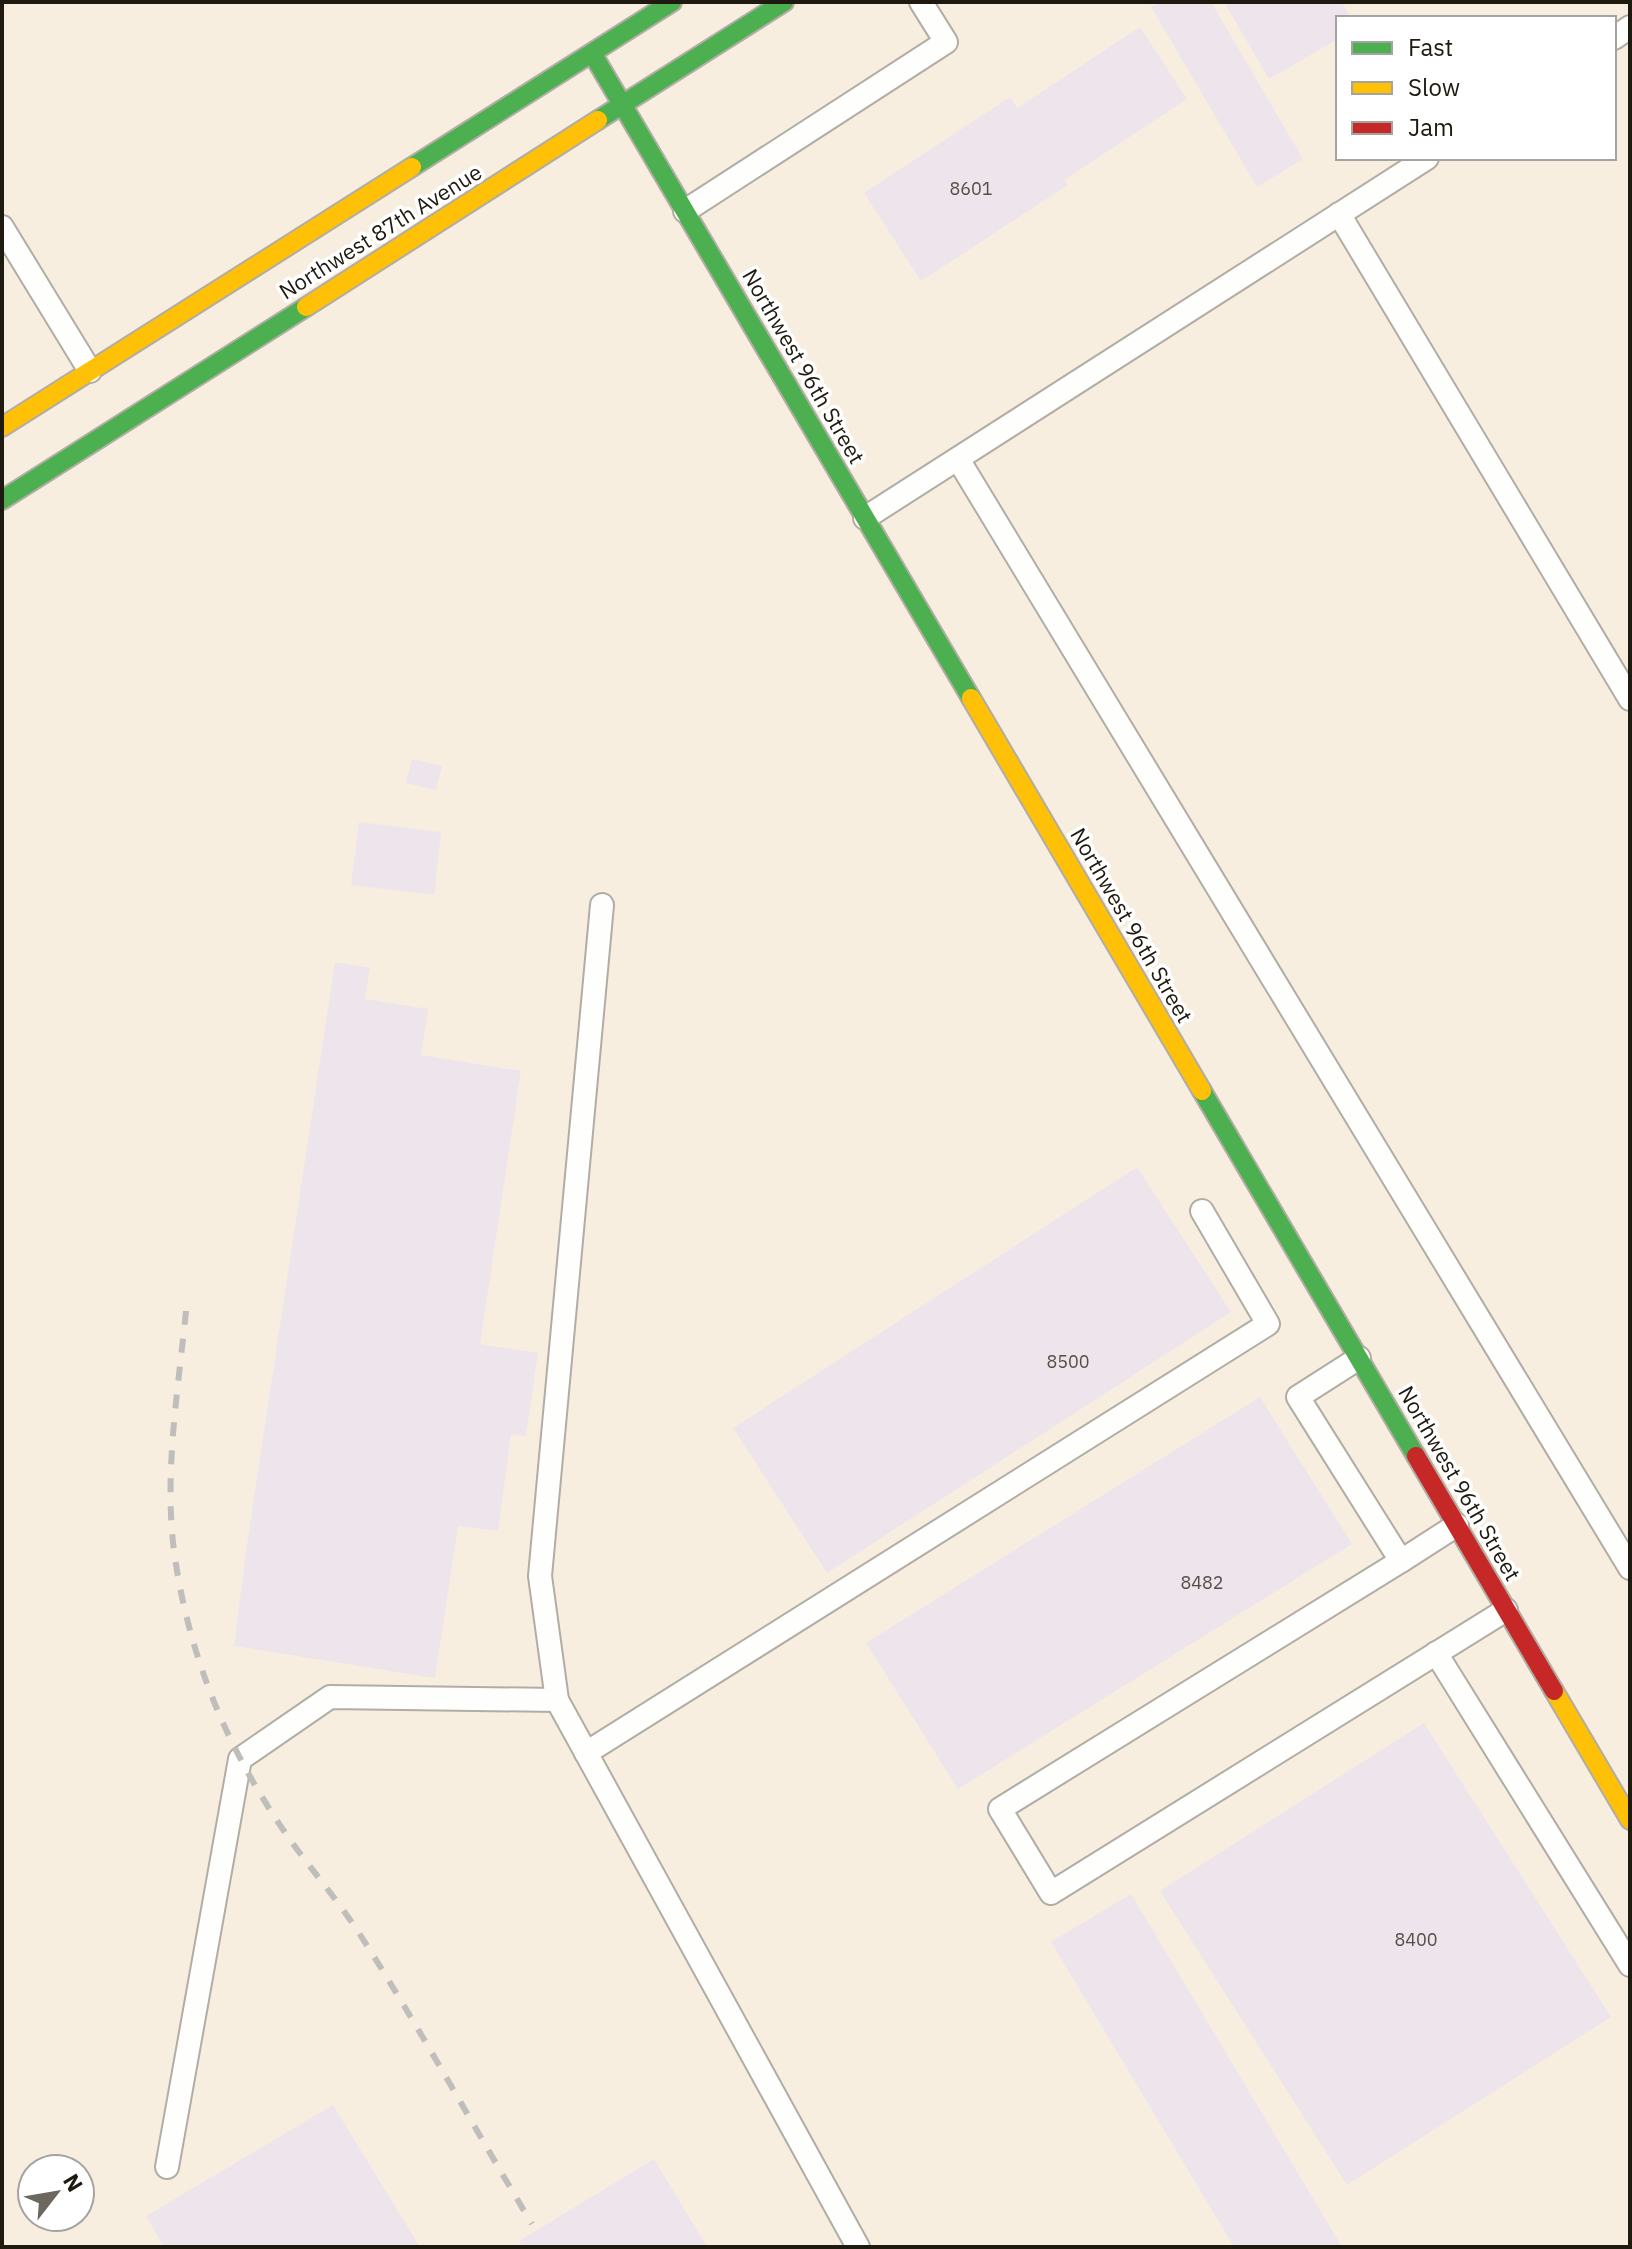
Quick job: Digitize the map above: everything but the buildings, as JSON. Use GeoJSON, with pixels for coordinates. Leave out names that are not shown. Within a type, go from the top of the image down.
{"type":"FeatureCollection","features":[{"type":"Feature","properties":{"kind":"street","name":"Northwest 87th Avenue"},"geometry":{"type":"LineString","coordinates":[[2,427],[672,2]]}},
{"type":"Feature","properties":{"kind":"street","name":"Northwest 87th Avenue"},"geometry":{"type":"LineString","coordinates":[[2,500],[784,2]]}},
{"type":"Feature","properties":{"kind":"street","name":"Northwest 96th Street"},"geometry":{"type":"LineString","coordinates":[[592,53],[1630,1820]]}},
{"type":"Feature","properties":{"kind":"lane"},"geometry":{"type":"LineString","coordinates":[[685,211],[946,42],[921,2]]}},
{"type":"Feature","properties":{"kind":"lane"},"geometry":{"type":"LineString","coordinates":[[865,518],[1424,160]]}},
{"type":"Feature","properties":{"kind":"lane"},"geometry":{"type":"LineString","coordinates":[[1339,214],[1630,699]]}},
{"type":"Feature","properties":{"kind":"lane"},"geometry":{"type":"LineString","coordinates":[[2,227],[90,371]]}},
{"type":"Feature","properties":{"kind":"lane"},"geometry":{"type":"LineString","coordinates":[[958,459],[1630,1568]]}},
{"type":"Feature","properties":{"kind":"lane"},"geometry":{"type":"LineString","coordinates":[[602,905],[540,1576],[557,1700],[858,2247]]}},
{"type":"Feature","properties":{"kind":"lane"},"geometry":{"type":"LineString","coordinates":[[586,1753],[1268,1324],[1202,1211]]}},
{"type":"Feature","properties":{"kind":"lane"},"geometry":{"type":"LineString","coordinates":[[1359,1358],[1298,1397],[1401,1561]]}},
{"type":"Feature","properties":{"kind":"lane"},"geometry":{"type":"LineString","coordinates":[[1457,1525],[1000,1809],[1051,1893],[1506,1610]]}},
{"type":"Feature","properties":{"kind":"lane"},"geometry":{"type":"LineString","coordinates":[[1436,1653],[1630,1965]]}},
{"type":"Feature","properties":{"kind":"lane"},"geometry":{"type":"LineString","coordinates":[[167,2167],[240,1759],[330,1697],[557,1700]]}},
{"type":"Feature","properties":{"kind":"shaded area"},"geometry":{"type":"Polygon","coordinates":[[[2,2],[1630,2],[1630,2247],[2,2247],[2,2]]]}},
{"type":"Feature","properties":{"kind":"railway"},"geometry":{"type":"LineString","coordinates":[[186,1311],[173,1434],[172,1527],[181,1593],[210,1692],[255,1786],[359,1933],[532,2224]]}},
{"type":"Feature","properties":{"kind":"traffic: fast"},"geometry":{"type":"LineString","coordinates":[[412,167],[672,2]]}},
{"type":"Feature","properties":{"kind":"traffic: fast"},"geometry":{"type":"LineString","coordinates":[[598,120],[784,2]]}},
{"type":"Feature","properties":{"kind":"traffic: fast"},"geometry":{"type":"LineString","coordinates":[[592,53],[971,698]]}},
{"type":"Feature","properties":{"kind":"traffic: fast"},"geometry":{"type":"LineString","coordinates":[[2,500],[306,307]]}},
{"type":"Feature","properties":{"kind":"traffic: fast"},"geometry":{"type":"LineString","coordinates":[[1202,1091],[1416,1456]]}},
{"type":"Feature","properties":{"kind":"traffic: slow"},"geometry":{"type":"LineString","coordinates":[[306,307],[598,120]]}},
{"type":"Feature","properties":{"kind":"traffic: slow"},"geometry":{"type":"LineString","coordinates":[[2,427],[412,167]]}},
{"type":"Feature","properties":{"kind":"traffic: slow"},"geometry":{"type":"LineString","coordinates":[[971,698],[1202,1091]]}},
{"type":"Feature","properties":{"kind":"traffic: slow"},"geometry":{"type":"LineString","coordinates":[[1554,1691],[1630,1820]]}},
{"type":"Feature","properties":{"kind":"traffic: jam"},"geometry":{"type":"LineString","coordinates":[[1416,1456],[1554,1691]]}}]}
